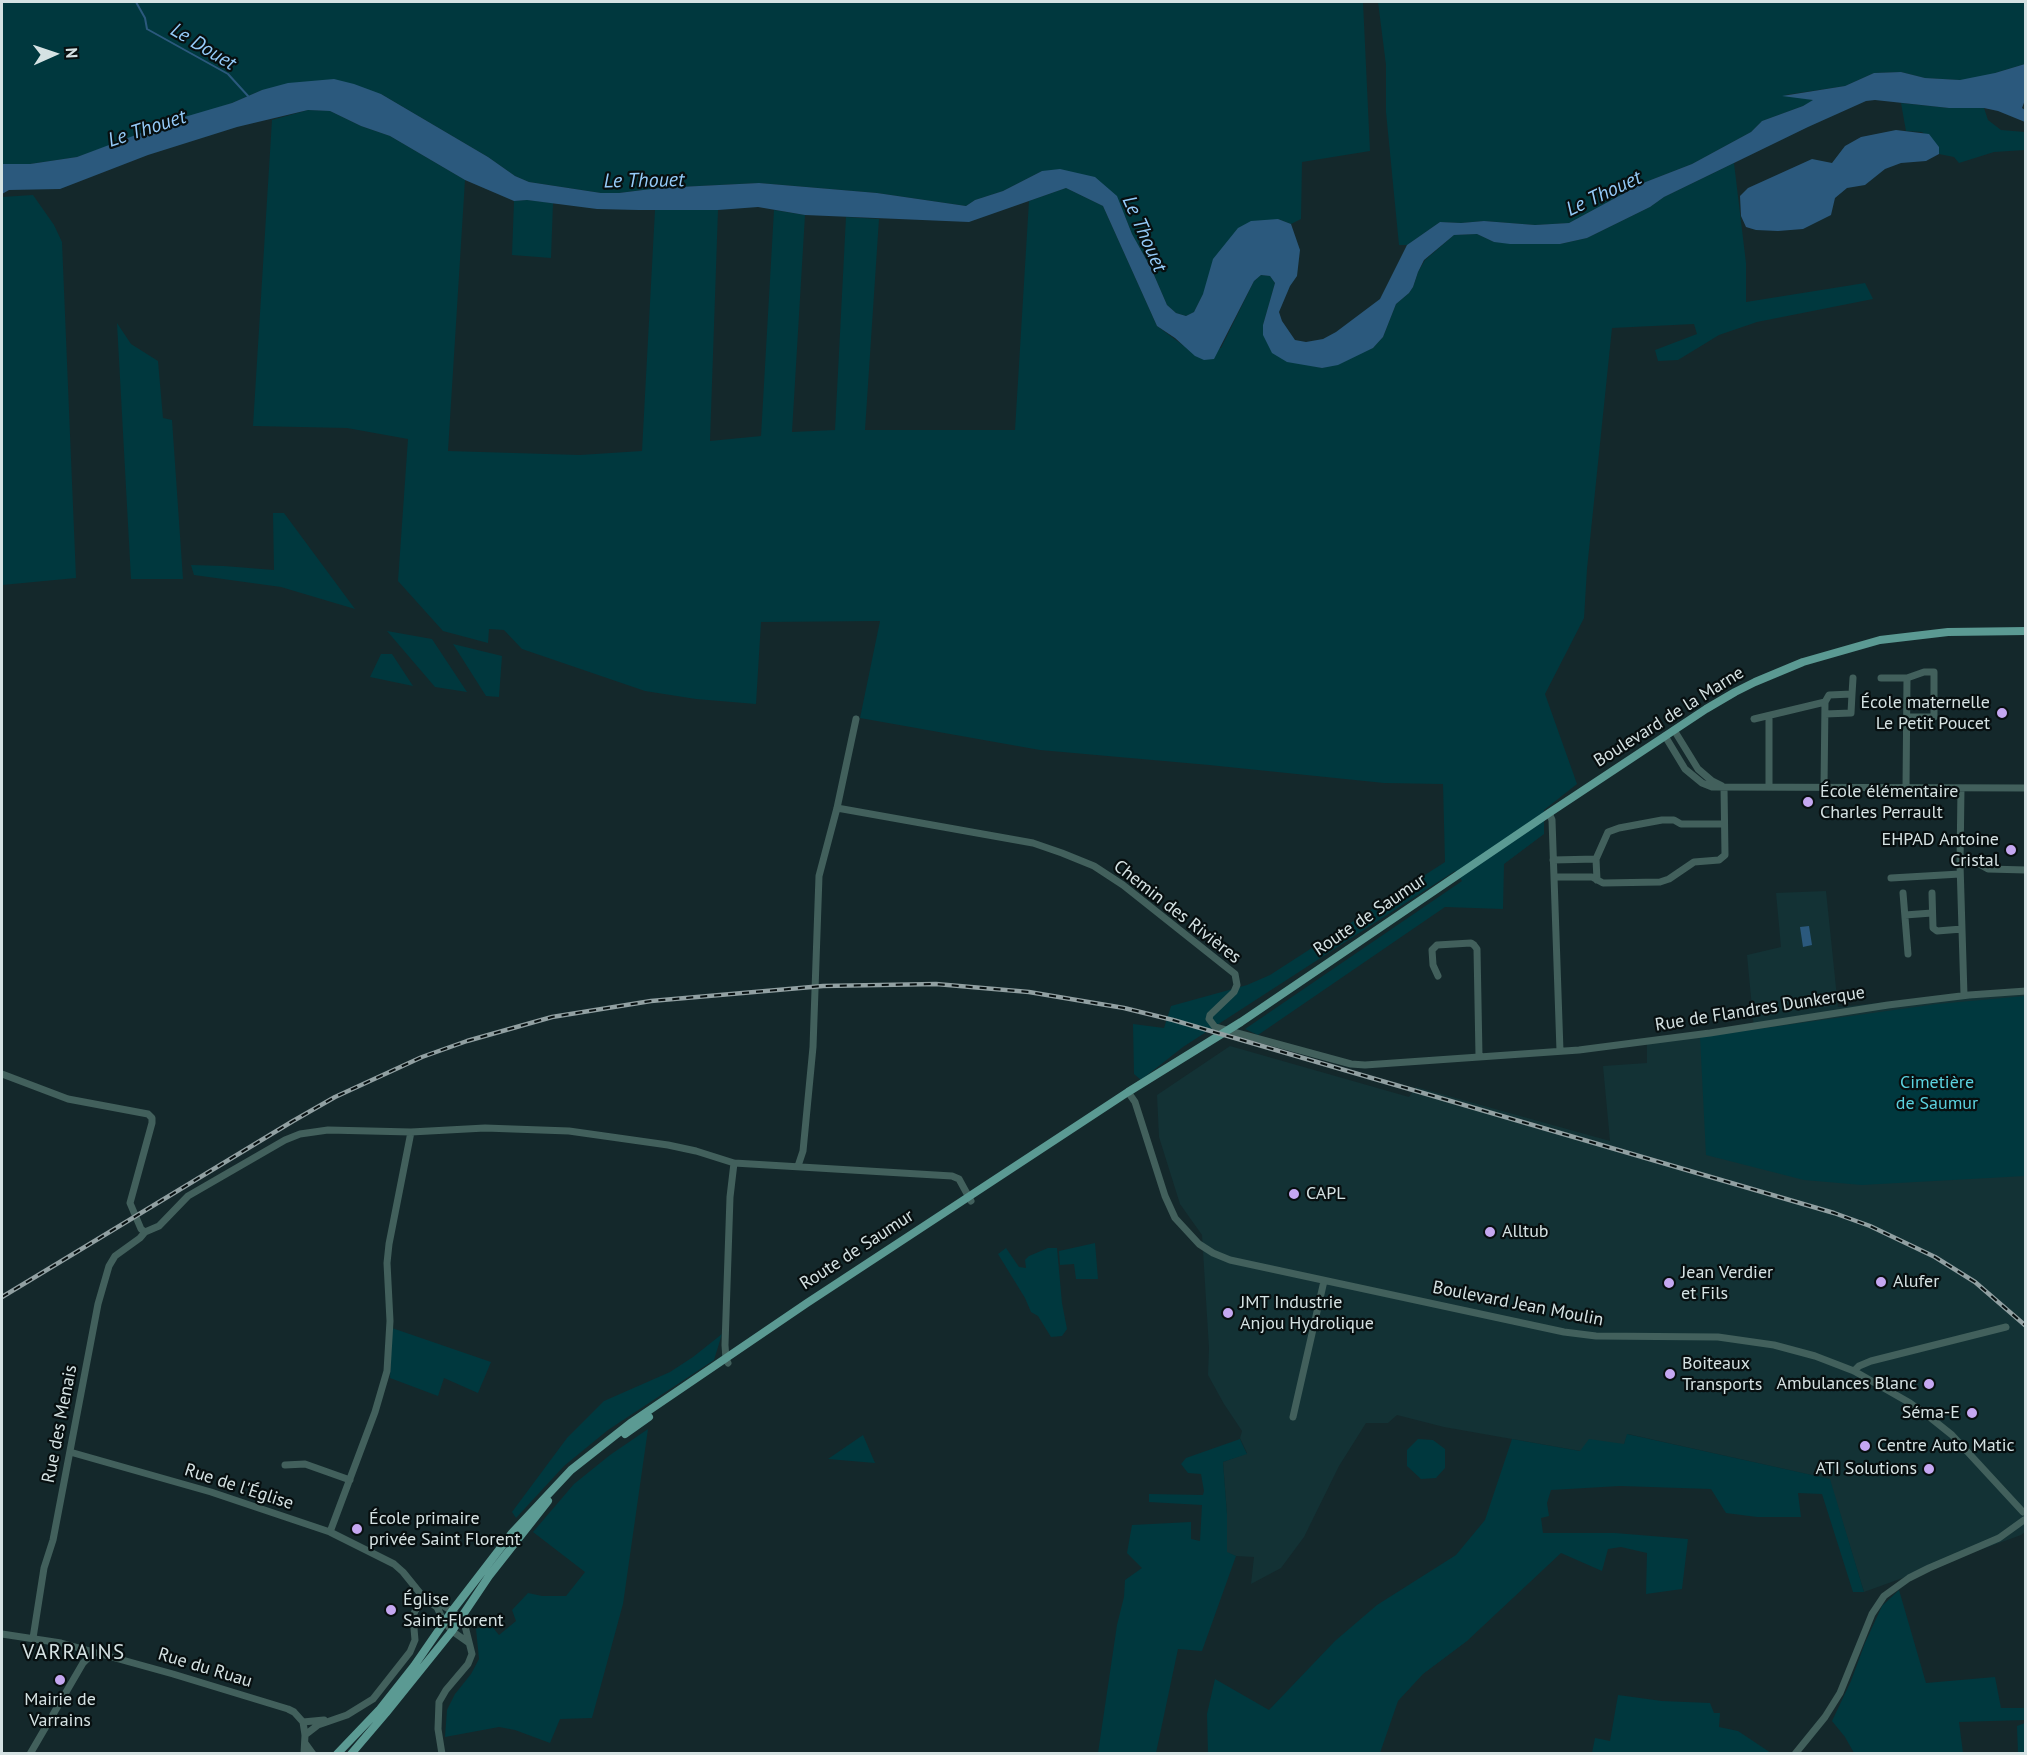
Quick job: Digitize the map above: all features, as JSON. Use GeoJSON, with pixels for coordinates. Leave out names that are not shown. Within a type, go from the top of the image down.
{"type":"FeatureCollection","features":[{"type":"Feature","properties":{"kind":"main road","name":"Boulevard de la Marne"},"geometry":{"type":"LineString","coordinates":[[1549,813],[1706,709],[1755,682],[1803,662],[1880,640],[1927,633],[2025,632]]}},
{"type":"Feature","properties":{"kind":"main road","name":"Route de Saumur"},"geometry":{"type":"LineString","coordinates":[[541,1504],[604,1448],[727,1361],[1241,1022],[1549,813]]}},
{"type":"Feature","properties":{"kind":"main road"},"geometry":{"type":"LineString","coordinates":[[337,1754],[380,1709],[512,1533],[541,1504]]}},
{"type":"Feature","properties":{"kind":"main road"},"geometry":{"type":"LineString","coordinates":[[351,1754],[452,1631],[541,1504]]}},
{"type":"Feature","properties":{"kind":"street"},"geometry":{"type":"LineString","coordinates":[[1881,678],[1907,678],[1924,672],[1934,672],[1934,717],[1906,717]]}},
{"type":"Feature","properties":{"kind":"street"},"geometry":{"type":"LineString","coordinates":[[1825,714],[1851,713],[1852,678]]}},
{"type":"Feature","properties":{"kind":"street"},"geometry":{"type":"LineString","coordinates":[[1906,788],[1907,678]]}},
{"type":"Feature","properties":{"kind":"street"},"geometry":{"type":"LineString","coordinates":[[1824,788],[1825,702],[1830,695],[1852,694]]}},
{"type":"Feature","properties":{"kind":"street"},"geometry":{"type":"LineString","coordinates":[[1754,719],[1825,702]]}},
{"type":"Feature","properties":{"kind":"street"},"geometry":{"type":"LineString","coordinates":[[1770,716],[1770,787]]}},
{"type":"Feature","properties":{"kind":"street"},"geometry":{"type":"LineString","coordinates":[[798,1166],[803,1151],[813,1047],[819,876],[837,808],[856,719]]}},
{"type":"Feature","properties":{"kind":"street"},"geometry":{"type":"LineString","coordinates":[[1674,730],[1698,769],[1712,781],[1724,787]]}},
{"type":"Feature","properties":{"kind":"street"},"geometry":{"type":"LineString","coordinates":[[1665,736],[1692,777],[1712,787],[2025,788]]}},
{"type":"Feature","properties":{"kind":"street"},"geometry":{"type":"LineString","coordinates":[[1554,877],[1592,877],[1602,883],[1660,882],[1669,879],[1694,862],[1719,860],[1725,855],[1724,787]]}},
{"type":"Feature","properties":{"kind":"street"},"geometry":{"type":"LineString","coordinates":[[1961,788],[1960,874],[1964,995]]}},
{"type":"Feature","properties":{"kind":"street","name":"Chemin des Rivières"},"geometry":{"type":"LineString","coordinates":[[837,808],[1016,840],[1049,848],[1094,867],[1123,885],[1234,974],[1237,979],[1234,992],[1210,1015],[1209,1019],[1215,1027],[1351,1064],[1365,1065],[1560,1051]]}},
{"type":"Feature","properties":{"kind":"street"},"geometry":{"type":"LineString","coordinates":[[1549,813],[1552,820],[1560,1051]]}},
{"type":"Feature","properties":{"kind":"street"},"geometry":{"type":"LineString","coordinates":[[1597,880],[1596,859],[1608,832],[1662,820],[1674,820],[1681,824],[1724,824]]}},
{"type":"Feature","properties":{"kind":"street"},"geometry":{"type":"LineString","coordinates":[[1553,860],[1596,859]]}},
{"type":"Feature","properties":{"kind":"street"},"geometry":{"type":"LineString","coordinates":[[1960,864],[1979,864],[1988,869],[2025,870]]}},
{"type":"Feature","properties":{"kind":"street"},"geometry":{"type":"LineString","coordinates":[[1891,878],[1960,874]]}},
{"type":"Feature","properties":{"kind":"street"},"geometry":{"type":"LineString","coordinates":[[1903,893],[1908,954]]}},
{"type":"Feature","properties":{"kind":"street"},"geometry":{"type":"LineString","coordinates":[[1932,893],[1933,928],[1937,931],[1962,929]]}},
{"type":"Feature","properties":{"kind":"street"},"geometry":{"type":"LineString","coordinates":[[1905,915],[1932,913]]}},
{"type":"Feature","properties":{"kind":"street"},"geometry":{"type":"LineString","coordinates":[[1438,976],[1433,965],[1432,950],[1437,945],[1471,943],[1474,945],[1477,949],[1479,1056]]}},
{"type":"Feature","properties":{"kind":"street","name":"Rue de Flandres Dunkerque"},"geometry":{"type":"LineString","coordinates":[[1560,1051],[1644,1042],[1964,995],[2025,991]]}},
{"type":"Feature","properties":{"kind":"street"},"geometry":{"type":"LineString","coordinates":[[2,1074],[68,1099],[148,1114],[152,1118],[130,1203],[141,1229],[145,1232]]}},
{"type":"Feature","properties":{"kind":"street","name":"Boulevard Jean Moulin"},"geometry":{"type":"LineString","coordinates":[[1129,1095],[1134,1102],[1165,1196],[1175,1218],[1199,1244],[1213,1253],[1230,1260],[1580,1335],[1718,1337],[1773,1345],[1815,1356],[1854,1371],[1910,1403],[1952,1435],[2025,1516]]}},
{"type":"Feature","properties":{"kind":"street","name":"Rue des Menais"},"geometry":{"type":"LineString","coordinates":[[33,1638],[44,1568],[53,1540],[98,1304],[109,1266],[115,1256],[145,1232],[159,1226],[188,1196],[285,1140],[300,1134],[328,1130],[411,1132],[485,1128],[569,1131],[668,1145],[734,1163],[952,1176],[959,1179],[970,1199]]}},
{"type":"Feature","properties":{"kind":"street"},"geometry":{"type":"LineString","coordinates":[[330,1532],[378,1403],[387,1371],[390,1322],[387,1263],[411,1132]]}},
{"type":"Feature","properties":{"kind":"street"},"geometry":{"type":"LineString","coordinates":[[727,1361],[725,1345],[729,1197],[734,1163]]}},
{"type":"Feature","properties":{"kind":"street"},"geometry":{"type":"LineString","coordinates":[[1293,1417],[1324,1281]]}},
{"type":"Feature","properties":{"kind":"street"},"geometry":{"type":"LineString","coordinates":[[1854,1371],[1871,1361],[2006,1327]]}},
{"type":"Feature","properties":{"kind":"street","name":"Rue de l'Église"},"geometry":{"type":"LineString","coordinates":[[70,1452],[211,1492],[330,1532],[394,1564],[424,1598]]}},
{"type":"Feature","properties":{"kind":"street"},"geometry":{"type":"LineString","coordinates":[[285,1465],[304,1464],[350,1480]]}},
{"type":"Feature","properties":{"kind":"street"},"geometry":{"type":"LineString","coordinates":[[1795,1754],[1825,1717],[1839,1693],[1872,1614],[1884,1596],[1909,1578],[1999,1538],[2025,1516]]}},
{"type":"Feature","properties":{"kind":"street"},"geometry":{"type":"LineString","coordinates":[[424,1598],[452,1611],[461,1618],[472,1654],[471,1659],[439,1702],[438,1726],[442,1754]]}},
{"type":"Feature","properties":{"kind":"street"},"geometry":{"type":"LineString","coordinates":[[424,1598],[437,1607],[452,1631],[469,1642]]}},
{"type":"Feature","properties":{"kind":"street"},"geometry":{"type":"LineString","coordinates":[[305,1739],[318,1725],[347,1714],[373,1699],[410,1652],[415,1640],[413,1617],[424,1598]]}},
{"type":"Feature","properties":{"kind":"street","name":"Rue du Ruau"},"geometry":{"type":"LineString","coordinates":[[2,1634],[33,1638],[94,1652],[174,1674],[288,1709],[303,1722]]}},
{"type":"Feature","properties":{"kind":"street"},"geometry":{"type":"LineString","coordinates":[[30,1754],[83,1663],[94,1652]]}},
{"type":"Feature","properties":{"kind":"street"},"geometry":{"type":"LineString","coordinates":[[304,1754],[303,1722],[330,1720]]}},
{"type":"Feature","properties":{"kind":"street"},"geometry":{"type":"LineString","coordinates":[[305,1739],[313,1754]]}},
{"type":"Feature","properties":{"kind":"shaded area"},"geometry":{"type":"Polygon","coordinates":[[[2025,64],[2025,100],[2022,108],[2025,110],[2025,122],[1984,108],[1949,108],[1866,101],[1664,197],[1650,207],[1587,238],[1560,244],[1510,244],[1494,242],[1477,234],[1454,235],[1424,260],[1413,287],[1396,304],[1383,337],[1373,348],[1338,365],[1322,368],[1287,362],[1272,353],[1263,335],[1263,325],[1275,283],[1270,276],[1261,275],[1254,281],[1214,359],[1204,360],[1195,356],[1157,326],[1103,206],[1066,188],[969,222],[805,215],[758,207],[718,210],[597,209],[527,200],[514,201],[465,180],[390,136],[361,126],[330,111],[308,110],[237,127],[148,155],[60,189],[9,190],[2,194],[2,164],[30,164],[77,157],[181,118],[232,103],[262,90],[288,83],[334,79],[381,94],[488,157],[515,176],[529,182],[601,193],[759,183],[877,193],[966,206],[975,200],[1003,191],[1042,171],[1060,169],[1095,177],[1117,196],[1132,234],[1151,268],[1167,305],[1176,313],[1186,316],[1194,312],[1203,294],[1213,259],[1238,228],[1251,221],[1278,219],[1291,224],[1300,250],[1297,276],[1279,312],[1282,321],[1295,340],[1306,342],[1323,339],[1336,332],[1380,299],[1407,245],[1440,222],[1484,221],[1535,225],[1569,223],[1643,183],[1692,164],[1751,132],[1762,121],[1813,100],[1782,96],[1845,86],[1874,73],[1901,72],[1925,78],[1960,80],[2025,64]]]}},
{"type":"Feature","properties":{"kind":"shaded area"},"geometry":{"type":"Polygon","coordinates":[[[1896,130],[1929,134],[1939,147],[1939,154],[1926,161],[1901,163],[1885,169],[1865,185],[1847,188],[1835,198],[1831,215],[1803,229],[1778,231],[1746,227],[1741,216],[1740,196],[1748,188],[1812,159],[1832,163],[1845,146],[1861,137],[1896,130]]]}},
{"type":"Feature","properties":{"kind":"shaded area"},"geometry":{"type":"Polygon","coordinates":[[[1826,891],[1838,1007],[2025,988],[2025,1532],[1864,1592],[1829,1479],[1628,1434],[1624,1444],[1580,1451],[1444,1427],[1397,1415],[1388,1423],[1366,1423],[1339,1466],[1304,1537],[1281,1568],[1251,1584],[1254,1557],[1227,1553],[1223,1462],[1247,1453],[1240,1438],[1242,1431],[1208,1375],[1209,1348],[1202,1235],[1180,1204],[1159,1137],[1157,1095],[1230,1046],[1409,1097],[1416,1087],[1610,1141],[1603,1066],[1647,1063],[1647,1043],[1754,1029],[1747,955],[1781,947],[1776,893],[1826,891]]]}},
{"type":"Feature","properties":{"kind":"shaded area"},"geometry":{"type":"Polygon","coordinates":[[[1809,926],[1812,945],[1803,947],[1800,927],[1809,926]]]}},
{"type":"Feature","properties":{"kind":"green space"},"geometry":{"type":"Polygon","coordinates":[[[2,2],[1363,2],[1370,151],[1302,162],[1301,219],[1291,224],[1278,219],[1203,294],[1194,312],[1186,316],[1176,313],[1167,305],[1125,216],[1042,171],[1003,191],[975,200],[966,206],[877,193],[759,183],[601,193],[529,182],[515,176],[488,157],[381,94],[262,90],[232,103],[77,157],[30,164],[2,164],[2,2]]]}},
{"type":"Feature","properties":{"kind":"green space"},"geometry":{"type":"Polygon","coordinates":[[[1378,2],[2025,2],[2025,64],[1995,73],[1984,108],[1988,120],[2001,130],[2025,132],[2025,150],[1994,152],[1959,163],[1954,157],[1939,154],[1939,147],[1922,132],[1906,131],[1901,103],[1949,108],[1960,80],[1925,78],[1901,72],[1874,73],[1845,86],[1785,95],[1814,100],[1762,121],[1751,132],[1692,164],[1643,183],[1569,223],[1535,225],[1484,221],[1440,222],[1407,245],[1399,245],[1386,112],[1386,65],[1378,2]]]}},
{"type":"Feature","properties":{"kind":"green space"},"geometry":{"type":"Polygon","coordinates":[[[308,110],[330,111],[361,126],[390,136],[465,180],[448,451],[580,455],[642,451],[655,210],[718,210],[710,441],[761,436],[774,210],[805,215],[792,432],[835,430],[846,217],[879,219],[865,430],[1015,430],[1029,201],[1066,188],[1103,206],[1157,326],[1184,346],[1221,348],[1254,281],[1261,275],[1270,276],[1275,283],[1263,325],[1263,335],[1309,365],[1322,368],[1373,348],[1383,337],[1396,304],[1413,287],[1425,260],[1454,235],[1477,234],[1494,242],[1560,244],[1587,238],[1734,163],[1746,263],[1746,302],[1865,283],[1873,299],[1757,322],[1719,335],[1678,360],[1658,361],[1655,350],[1697,334],[1694,324],[1612,328],[1584,618],[1545,694],[1577,784],[1544,810],[1544,834],[1504,864],[1503,909],[1445,907],[1258,1035],[1245,1029],[1462,881],[1455,871],[1183,1047],[1141,1080],[1134,1074],[1133,1024],[1164,1028],[1171,1006],[1247,985],[1270,975],[1445,862],[1443,784],[1384,783],[1040,750],[860,718],[880,621],[761,622],[756,704],[696,699],[645,691],[522,649],[504,630],[489,629],[488,643],[443,631],[398,581],[408,439],[347,428],[253,426],[272,120],[308,110]]]}},
{"type":"Feature","properties":{"kind":"green space"},"geometry":{"type":"Polygon","coordinates":[[[33,195],[54,225],[62,242],[76,578],[2,585],[2,197],[33,195]]]}},
{"type":"Feature","properties":{"kind":"green space"},"geometry":{"type":"Polygon","coordinates":[[[514,201],[553,203],[551,258],[512,255],[514,201]]]}},
{"type":"Feature","properties":{"kind":"green space"},"geometry":{"type":"Polygon","coordinates":[[[117,323],[131,344],[158,361],[163,418],[172,420],[183,579],[131,579],[117,323]]]}},
{"type":"Feature","properties":{"kind":"green space"},"geometry":{"type":"Polygon","coordinates":[[[273,513],[284,513],[355,609],[281,587],[194,575],[191,565],[274,570],[273,513]]]}},
{"type":"Feature","properties":{"kind":"green space"},"geometry":{"type":"Polygon","coordinates":[[[387,631],[432,639],[467,692],[435,687],[387,631]]]}},
{"type":"Feature","properties":{"kind":"green space"},"geometry":{"type":"Polygon","coordinates":[[[453,644],[502,656],[499,697],[486,696],[453,644]]]}},
{"type":"Feature","properties":{"kind":"green space"},"geometry":{"type":"Polygon","coordinates":[[[381,654],[392,654],[413,686],[370,677],[381,654]]]}},
{"type":"Feature","properties":{"kind":"green space","name":"Cimetière de Saumur"},"geometry":{"type":"Polygon","coordinates":[[[2025,996],[2025,1176],[1862,1185],[1804,1180],[1706,1155],[1700,1037],[1937,1004],[2025,996]]]}},
{"type":"Feature","properties":{"kind":"green space"},"geometry":{"type":"Polygon","coordinates":[[[1095,1243],[1098,1279],[1076,1279],[1074,1264],[1060,1265],[1059,1251],[1095,1243]]]}},
{"type":"Feature","properties":{"kind":"green space"},"geometry":{"type":"Polygon","coordinates":[[[1006,1248],[1019,1267],[1026,1268],[1025,1260],[1029,1256],[1048,1248],[1057,1248],[1067,1329],[1062,1336],[1051,1337],[1038,1316],[1031,1312],[998,1254],[1006,1248]]]}},
{"type":"Feature","properties":{"kind":"green space"},"geometry":{"type":"Polygon","coordinates":[[[392,1328],[491,1362],[478,1393],[444,1378],[438,1396],[390,1378],[392,1328]]]}},
{"type":"Feature","properties":{"kind":"green space"},"geometry":{"type":"Polygon","coordinates":[[[722,1334],[714,1360],[608,1430],[564,1466],[516,1518],[512,1512],[567,1438],[604,1401],[670,1372],[722,1334]]]}},
{"type":"Feature","properties":{"kind":"green space"},"geometry":{"type":"Polygon","coordinates":[[[648,1429],[623,1604],[592,1718],[560,1719],[550,1743],[515,1730],[499,1727],[445,1737],[447,1710],[479,1659],[476,1629],[490,1624],[499,1635],[516,1621],[512,1610],[528,1593],[542,1596],[566,1596],[585,1572],[533,1532],[574,1484],[610,1455],[648,1429]]]}},
{"type":"Feature","properties":{"kind":"green space"},"geometry":{"type":"Polygon","coordinates":[[[1627,1434],[1830,1479],[1864,1592],[1853,1592],[1822,1494],[1798,1493],[1801,1517],[1757,1517],[1726,1513],[1711,1489],[1620,1486],[1551,1490],[1547,1503],[1549,1516],[1541,1518],[1543,1533],[1615,1533],[1688,1539],[1682,1589],[1646,1594],[1647,1553],[1621,1547],[1608,1549],[1602,1571],[1561,1553],[1467,1641],[1423,1674],[1398,1701],[1380,1753],[1208,1753],[1207,1714],[1215,1679],[1269,1710],[1335,1641],[1377,1605],[1456,1555],[1485,1520],[1512,1439],[1580,1451],[1589,1439],[1624,1444],[1627,1434]]]}},
{"type":"Feature","properties":{"kind":"green space"},"geometry":{"type":"Polygon","coordinates":[[[863,1435],[875,1463],[828,1459],[863,1435]]]}},
{"type":"Feature","properties":{"kind":"green space"},"geometry":{"type":"Polygon","coordinates":[[[1240,1439],[1247,1454],[1223,1462],[1227,1552],[1236,1556],[1202,1651],[1178,1649],[1156,1753],[1098,1753],[1125,1580],[1142,1568],[1127,1553],[1132,1525],[1191,1522],[1191,1539],[1200,1541],[1202,1505],[1149,1502],[1149,1494],[1203,1495],[1201,1474],[1188,1473],[1181,1464],[1186,1458],[1240,1439]]]}},
{"type":"Feature","properties":{"kind":"green space"},"geometry":{"type":"Polygon","coordinates":[[[1418,1439],[1433,1440],[1445,1449],[1445,1468],[1436,1478],[1421,1479],[1407,1466],[1407,1450],[1418,1439]]]}},
{"type":"Feature","properties":{"kind":"green space"},"geometry":{"type":"Polygon","coordinates":[[[1899,1590],[1926,1683],[1995,1677],[2001,1708],[2025,1708],[2025,1720],[1959,1722],[1963,1753],[1854,1753],[1832,1721],[1882,1606],[1899,1590]]]}},
{"type":"Feature","properties":{"kind":"green space"},"geometry":{"type":"Polygon","coordinates":[[[1618,1695],[1662,1701],[1710,1703],[1714,1713],[1720,1713],[1719,1727],[1738,1731],[1771,1753],[1592,1753],[1595,1738],[1610,1741],[1618,1695]]]}},
{"type":"Feature","properties":{"kind":"green space"},"geometry":{"type":"Polygon","coordinates":[[[2025,1723],[2025,1753],[2018,1753],[2017,1726],[2025,1723]]]}},
{"type":"Feature","properties":{"kind":"waterway","name":"Le Douet"},"geometry":{"type":"LineString","coordinates":[[136,2],[145,18],[147,29],[228,74],[248,96]]}},
{"type":"Feature","properties":{"kind":"railway"},"geometry":{"type":"LineString","coordinates":[[2,1297],[335,1097],[422,1057],[467,1041],[552,1017],[651,1001],[823,986],[936,984],[1029,992],[1124,1008],[1173,1020],[1834,1213],[1870,1226],[1935,1257],[1975,1282],[2026,1326]]}},
{"type":"Feature","properties":{"kind":"place","name":"École maternelle Le Petit Poucet"},"geometry":{"type":"Point","coordinates":[2002,713]}},
{"type":"Feature","properties":{"kind":"place","name":"École élémentaire Charles Perrault"},"geometry":{"type":"Point","coordinates":[1808,802]}},
{"type":"Feature","properties":{"kind":"place","name":"EHPAD Antoine Cristal"},"geometry":{"type":"Point","coordinates":[2011,850]}},
{"type":"Feature","properties":{"kind":"place","name":"CAPL"},"geometry":{"type":"Point","coordinates":[1294,1194]}},
{"type":"Feature","properties":{"kind":"place","name":"Alltub"},"geometry":{"type":"Point","coordinates":[1490,1232]}},
{"type":"Feature","properties":{"kind":"place","name":"Alufer"},"geometry":{"type":"Point","coordinates":[1881,1282]}},
{"type":"Feature","properties":{"kind":"place","name":"Jean Verdier et Fils"},"geometry":{"type":"Point","coordinates":[1669,1283]}},
{"type":"Feature","properties":{"kind":"place","name":"JMT Industrie Anjou Hydrolique"},"geometry":{"type":"Point","coordinates":[1228,1313]}},
{"type":"Feature","properties":{"kind":"place","name":"Boiteaux Transports"},"geometry":{"type":"Point","coordinates":[1670,1374]}},
{"type":"Feature","properties":{"kind":"place","name":"Ambulances Blanc"},"geometry":{"type":"Point","coordinates":[1929,1384]}},
{"type":"Feature","properties":{"kind":"place","name":"Séma-E"},"geometry":{"type":"Point","coordinates":[1972,1413]}},
{"type":"Feature","properties":{"kind":"place","name":"Centre Auto Matic"},"geometry":{"type":"Point","coordinates":[1865,1446]}},
{"type":"Feature","properties":{"kind":"place","name":"ATI Solutions"},"geometry":{"type":"Point","coordinates":[1929,1469]}},
{"type":"Feature","properties":{"kind":"place","name":"École primaire privée Saint Florent"},"geometry":{"type":"Point","coordinates":[357,1529]}},
{"type":"Feature","properties":{"kind":"place","name":"Église Saint-Florent"},"geometry":{"type":"Point","coordinates":[391,1610]}},
{"type":"Feature","properties":{"kind":"place","name":"Mairie de Varrains"},"geometry":{"type":"Point","coordinates":[60,1680]}},
{"type":"Feature","properties":{"kind":"district","name":"VARRAINS"},"geometry":{"type":"Point","coordinates":[74,1653]}},
{"type":"Feature","properties":{"kind":"water label","name":"Le Thouet"},"geometry":{"type":"Point","coordinates":[147,129]}},
{"type":"Feature","properties":{"kind":"water label","name":"Le Thouet"},"geometry":{"type":"Point","coordinates":[644,181]}},
{"type":"Feature","properties":{"kind":"water label","name":"Le Thouet"},"geometry":{"type":"Point","coordinates":[1604,194]}},
{"type":"Feature","properties":{"kind":"water label","name":"Le Thouet"},"geometry":{"type":"Point","coordinates":[1144,234]}}]}
